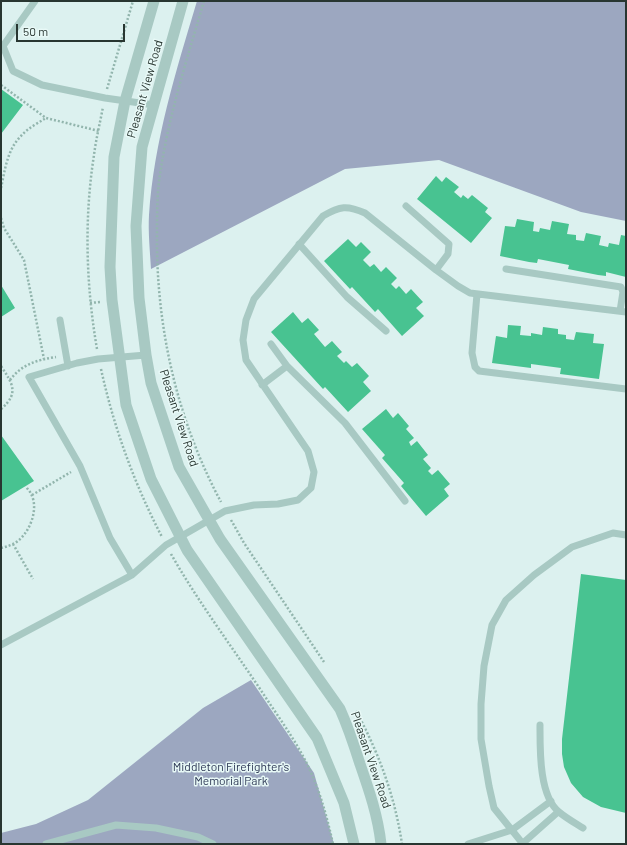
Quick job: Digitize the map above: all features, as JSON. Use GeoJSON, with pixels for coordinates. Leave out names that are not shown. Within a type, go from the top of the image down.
{"type":"FeatureCollection","features":[{"type":"Feature","properties":{"kind":"street","name":"Pleasant View Road"},"geometry":{"type":"LineString","coordinates":[[154,1],[125,101],[114,157],[110,267],[112,300],[126,405],[151,479],[186,550],[317,738],[344,803],[354,844]]}},
{"type":"Feature","properties":{"kind":"street","name":"Pleasant View Road"},"geometry":{"type":"LineString","coordinates":[[183,1],[142,147],[136,226],[139,298],[151,383],[179,467],[220,539],[340,709],[347,724],[372,798],[381,844]]}},
{"type":"Feature","properties":{"kind":"lane"},"geometry":{"type":"LineString","coordinates":[[34,1],[3,46],[13,71],[42,84],[125,101],[154,105]]}},
{"type":"Feature","properties":{"kind":"lane"},"geometry":{"type":"LineString","coordinates":[[406,206],[449,244],[448,254],[436,270]]}},
{"type":"Feature","properties":{"kind":"lane"},"geometry":{"type":"LineString","coordinates":[[1,645],[132,574],[166,545],[225,511],[254,505],[278,504],[298,500],[311,488],[314,472],[308,451],[246,360],[243,340],[246,320],[254,299],[323,216],[336,208],[352,207],[365,213],[436,270],[458,286],[470,292],[623,312],[623,292],[621,287],[506,269]]}},
{"type":"Feature","properties":{"kind":"lane"},"geometry":{"type":"LineString","coordinates":[[299,244],[347,297],[386,331]]}},
{"type":"Feature","properties":{"kind":"lane"},"geometry":{"type":"LineString","coordinates":[[477,294],[472,353],[475,367],[479,371],[626,389]]}},
{"type":"Feature","properties":{"kind":"lane"},"geometry":{"type":"LineString","coordinates":[[60,320],[68,366]]}},
{"type":"Feature","properties":{"kind":"lane"},"geometry":{"type":"LineString","coordinates":[[271,344],[287,366],[346,423],[405,502]]}},
{"type":"Feature","properties":{"kind":"lane"},"geometry":{"type":"LineString","coordinates":[[132,574],[110,538],[80,466],[29,377],[77,363],[98,359],[146,355]]}},
{"type":"Feature","properties":{"kind":"lane"},"geometry":{"type":"LineString","coordinates":[[262,385],[287,366]]}},
{"type":"Feature","properties":{"kind":"lane"},"geometry":{"type":"LineString","coordinates":[[558,812],[523,844],[494,808],[481,739],[481,704],[484,666],[492,625],[506,600],[534,575],[572,547],[613,533],[626,535]]}},
{"type":"Feature","properties":{"kind":"lane"},"geometry":{"type":"LineString","coordinates":[[540,726],[540,754],[543,778],[551,801],[558,812],[583,828]]}},
{"type":"Feature","properties":{"kind":"lane"},"geometry":{"type":"LineString","coordinates":[[468,844],[512,830],[551,801]]}},
{"type":"Feature","properties":{"kind":"lane"},"geometry":{"type":"LineString","coordinates":[[46,844],[116,825],[156,828],[198,837],[213,844]]}},
{"type":"Feature","properties":{"kind":"path"},"geometry":{"type":"LineString","coordinates":[[204,1],[170,119],[161,169],[157,221],[157,269],[165,339],[178,398],[186,424],[205,470],[225,511],[244,543],[328,668]]}},
{"type":"Feature","properties":{"kind":"path"},"geometry":{"type":"LineString","coordinates":[[1,85],[46,118],[99,131]]}},
{"type":"Feature","properties":{"kind":"path"},"geometry":{"type":"LineString","coordinates":[[1,188],[8,158],[14,145],[26,132],[46,118]]}},
{"type":"Feature","properties":{"kind":"path"},"geometry":{"type":"LineString","coordinates":[[1,218],[4,228],[24,260],[44,359]]}},
{"type":"Feature","properties":{"kind":"path"},"geometry":{"type":"LineString","coordinates":[[1,366],[13,388],[11,399],[1,408]]}},
{"type":"Feature","properties":{"kind":"path"},"geometry":{"type":"LineString","coordinates":[[32,495],[80,466]]}},
{"type":"Feature","properties":{"kind":"path"},"geometry":{"type":"LineString","coordinates":[[1,548],[20,540],[28,530],[32,520],[34,507],[32,495],[26,486]]}},
{"type":"Feature","properties":{"kind":"path"},"geometry":{"type":"LineString","coordinates":[[13,544],[33,579]]}},
{"type":"Feature","properties":{"kind":"path"},"geometry":{"type":"LineString","coordinates":[[355,709],[374,747],[386,777],[394,802],[402,844]]}},
{"type":"Feature","properties":{"kind":"green space"},"geometry":{"type":"Polygon","coordinates":[[[197,1],[626,1],[626,221],[581,212],[439,160],[345,169],[151,269],[149,215],[156,160],[167,106],[197,1]]]}},
{"type":"Feature","properties":{"kind":"green space","name":"Middleton Firefighter's Memorial Park"},"geometry":{"type":"Polygon","coordinates":[[[251,680],[314,773],[334,844],[1,844],[1,833],[36,824],[88,800],[203,708],[251,680]]]}},
{"type":"Feature","properties":{"kind":"building"},"geometry":{"type":"Polygon","coordinates":[[[1,89],[23,105],[1,134],[1,89]]]}},
{"type":"Feature","properties":{"kind":"building"},"geometry":{"type":"Polygon","coordinates":[[[436,176],[442,182],[446,177],[459,187],[454,192],[461,198],[463,195],[468,199],[472,195],[488,208],[485,212],[492,218],[471,243],[417,199],[436,176]]]}},
{"type":"Feature","properties":{"kind":"building"},"geometry":{"type":"Polygon","coordinates":[[[517,219],[534,222],[533,231],[539,232],[540,228],[550,230],[552,221],[569,224],[567,234],[576,235],[576,240],[584,241],[586,233],[601,236],[599,245],[608,247],[609,243],[619,245],[621,235],[626,236],[626,277],[606,272],[606,276],[568,269],[569,265],[538,259],[537,263],[500,256],[505,226],[515,227],[517,219]]]}},
{"type":"Feature","properties":{"kind":"building"},"geometry":{"type":"Polygon","coordinates":[[[348,239],[356,247],[361,242],[371,252],[363,260],[370,267],[374,264],[381,272],[386,267],[397,278],[391,284],[396,289],[399,286],[406,294],[411,289],[423,302],[416,308],[424,316],[402,336],[378,309],[375,312],[352,287],[350,289],[324,261],[348,239]]]}},
{"type":"Feature","properties":{"kind":"building"},"geometry":{"type":"Polygon","coordinates":[[[1,285],[15,308],[1,317],[1,285]]]}},
{"type":"Feature","properties":{"kind":"building"},"geometry":{"type":"Polygon","coordinates":[[[293,312],[302,323],[308,318],[319,330],[314,334],[325,347],[332,341],[342,352],[337,356],[344,363],[346,361],[352,367],[357,363],[369,376],[363,382],[371,391],[348,412],[325,387],[323,389],[271,332],[293,312]]]}},
{"type":"Feature","properties":{"kind":"building"},"geometry":{"type":"Polygon","coordinates":[[[508,325],[521,326],[520,335],[531,336],[531,333],[542,335],[543,327],[558,329],[558,334],[566,335],[566,339],[574,340],[576,332],[594,334],[593,343],[604,344],[599,379],[560,374],[561,368],[531,364],[531,368],[492,363],[496,336],[507,338],[508,325]]]}},
{"type":"Feature","properties":{"kind":"building"},"geometry":{"type":"Polygon","coordinates":[[[386,409],[393,418],[398,413],[409,426],[406,429],[414,438],[409,442],[411,446],[417,441],[428,455],[423,459],[431,468],[428,471],[432,475],[438,470],[450,484],[444,489],[449,496],[426,516],[401,486],[404,483],[382,458],[385,455],[362,429],[386,409]]]}},
{"type":"Feature","properties":{"kind":"building"},"geometry":{"type":"Polygon","coordinates":[[[1,435],[34,481],[1,501],[1,435]]]}},
{"type":"Feature","properties":{"kind":"building"},"geometry":{"type":"Polygon","coordinates":[[[581,574],[626,580],[626,813],[601,807],[583,797],[571,783],[564,767],[562,739],[581,574]]]}}]}
